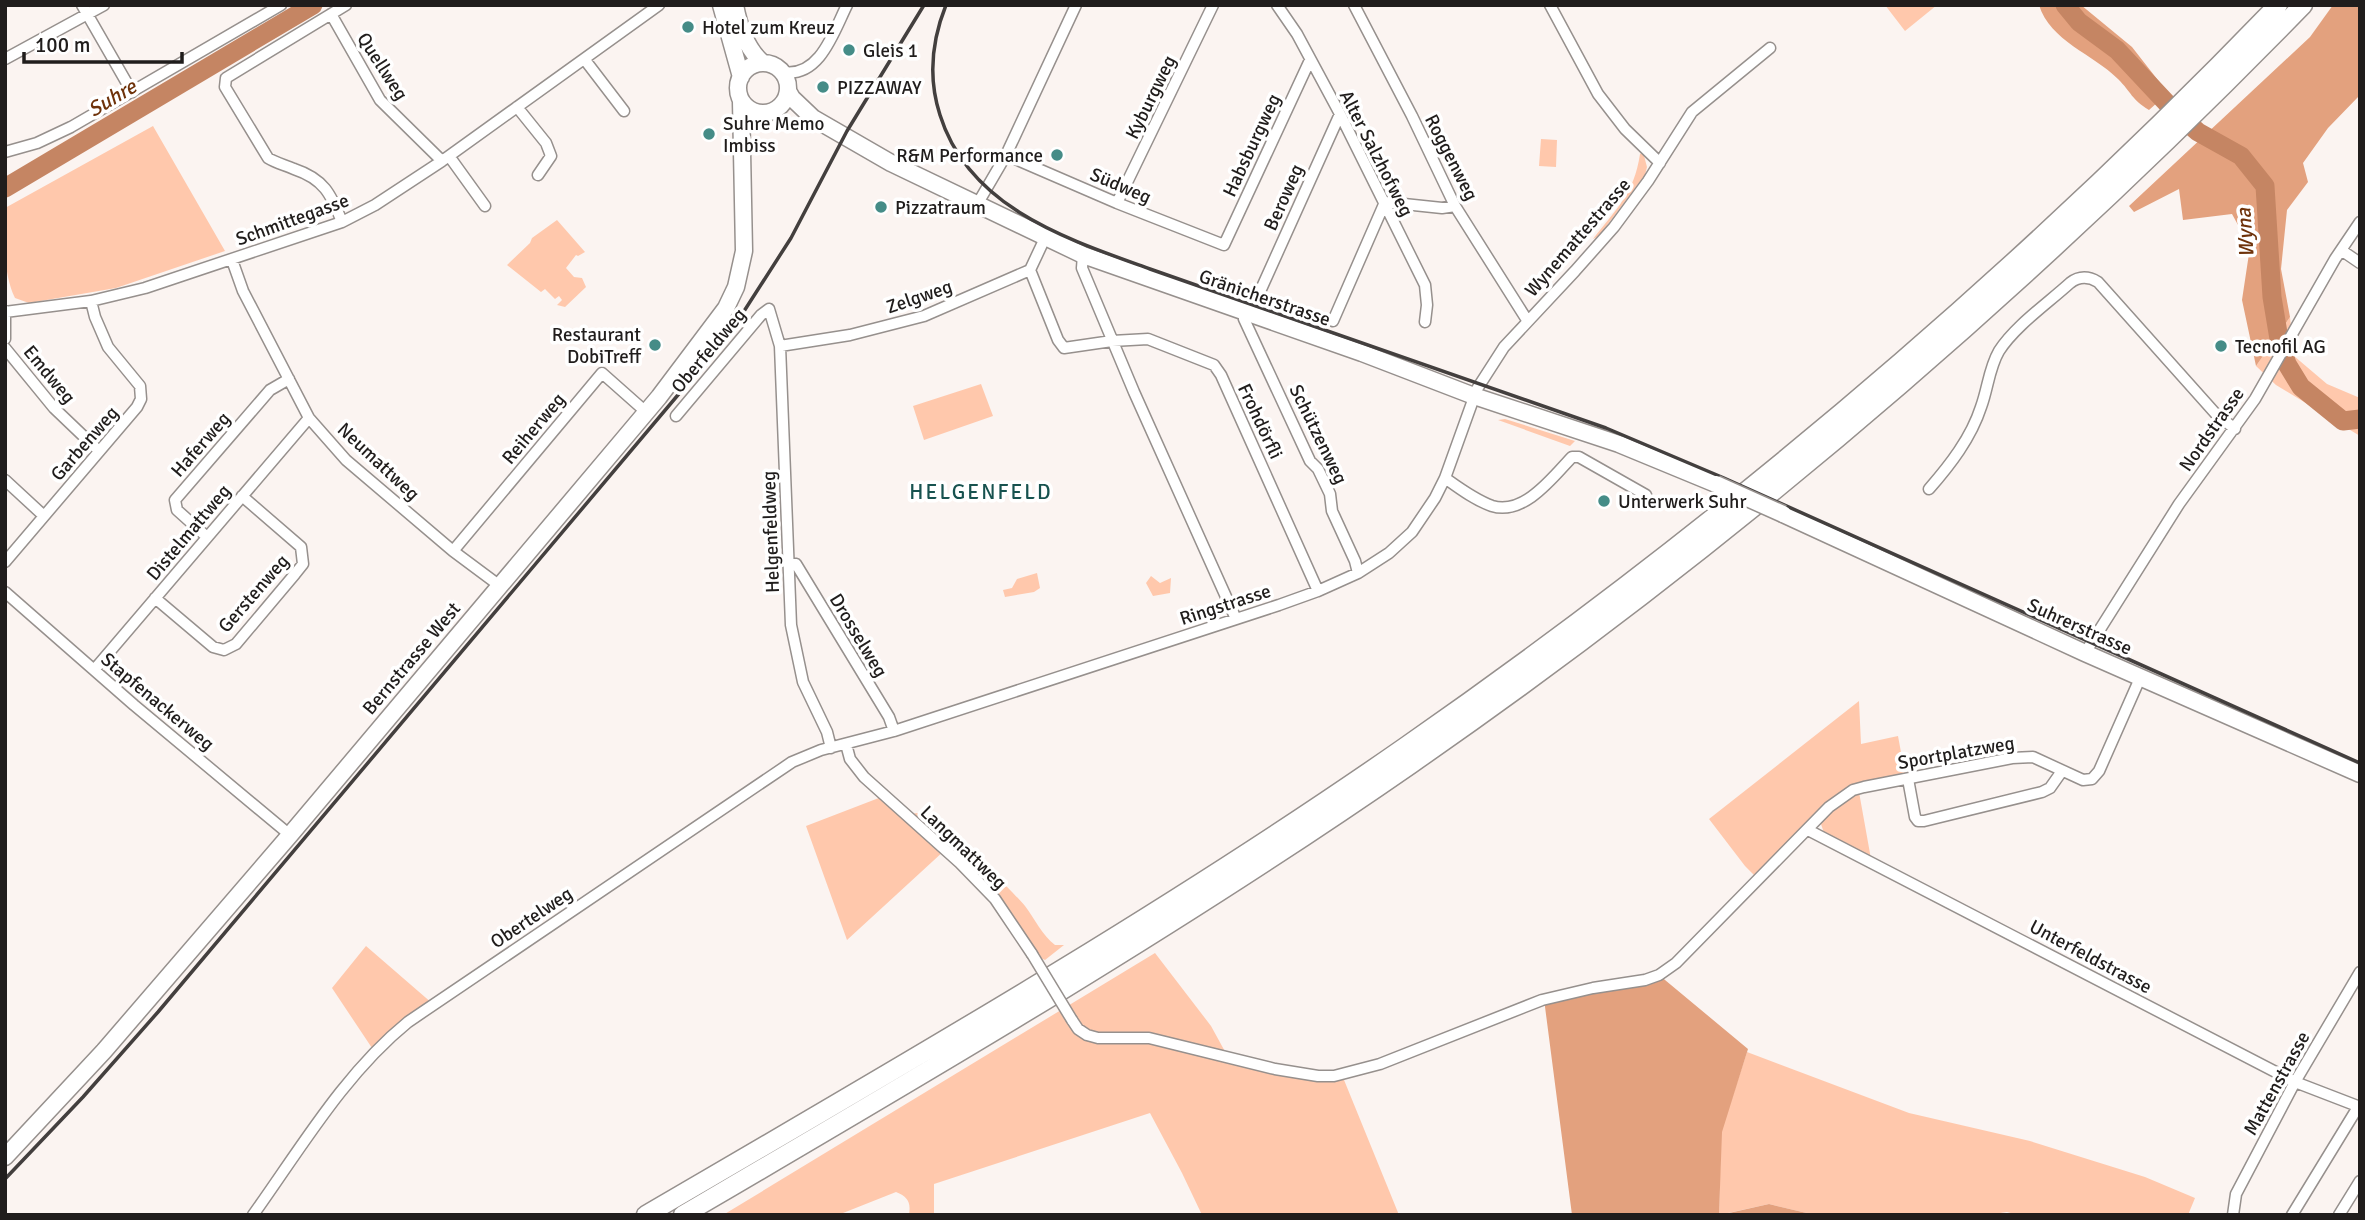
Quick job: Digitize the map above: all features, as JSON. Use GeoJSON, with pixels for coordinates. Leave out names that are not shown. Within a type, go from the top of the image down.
{"type":"FeatureCollection","features":[{"type":"Feature","properties":{"kind":"highway"},"geometry":{"type":"LineString","coordinates":[[2188,109],[2278,5]]}},
{"type":"Feature","properties":{"kind":"highway"},"geometry":{"type":"LineString","coordinates":[[646,1215],[952,1036],[1149,915],[1330,798],[1499,680],[1689,537],[1855,400],[2171,125],[2304,5]]}},
{"type":"Feature","properties":{"kind":"highway"},"geometry":{"type":"LineString","coordinates":[[682,1215],[1129,950],[1310,833],[1508,696],[1663,580],[1840,437],[2037,265],[2171,125]]}},
{"type":"Feature","properties":{"kind":"main road"},"geometry":{"type":"LineString","coordinates":[[721,5],[741,77]]}},
{"type":"Feature","properties":{"kind":"main road"},"geometry":{"type":"LineString","coordinates":[[735,5],[744,38],[757,59],[774,65],[783,72],[788,91],[783,104],[750,126],[743,139]]}},
{"type":"Feature","properties":{"kind":"main road"},"geometry":{"type":"LineString","coordinates":[[763,63],[750,67],[741,77],[738,86],[741,100],[752,111],[769,112]]}},
{"type":"Feature","properties":{"kind":"main road","name":"Gränicherstrasse"},"geometry":{"type":"LineString","coordinates":[[788,91],[813,118],[891,163],[1083,255],[1362,353],[1474,396],[1619,444],[1716,484]]}},
{"type":"Feature","properties":{"kind":"main road","name":"Bernstrasse West"},"geometry":{"type":"LineString","coordinates":[[5,1157],[98,1058],[290,835],[646,412],[714,325],[737,287],[744,251],[741,100]]}},
{"type":"Feature","properties":{"kind":"main road","name":"Gränicherstrasse"},"geometry":{"type":"LineString","coordinates":[[769,112],[813,118]]}},
{"type":"Feature","properties":{"kind":"main road","name":"Suhrerstrasse"},"geometry":{"type":"LineString","coordinates":[[1716,484],[2085,653],[2360,774]]}},
{"type":"Feature","properties":{"kind":"street"},"geometry":{"type":"LineString","coordinates":[[5,59],[85,10],[104,5]]}},
{"type":"Feature","properties":{"kind":"street"},"geometry":{"type":"LineString","coordinates":[[5,152],[37,144],[71,127],[281,5]]}},
{"type":"Feature","properties":{"kind":"street"},"geometry":{"type":"LineString","coordinates":[[342,222],[325,187],[317,178],[268,158],[225,88],[224,82],[226,78],[346,5]]}},
{"type":"Feature","properties":{"kind":"street","name":"Schmittegasse"},"geometry":{"type":"LineString","coordinates":[[5,311],[91,301],[145,288],[342,222],[374,205],[446,158],[659,5]]}},
{"type":"Feature","properties":{"kind":"street"},"geometry":{"type":"LineString","coordinates":[[783,72],[795,72],[822,54],[847,5]]}},
{"type":"Feature","properties":{"kind":"street"},"geometry":{"type":"LineString","coordinates":[[978,204],[1006,155],[1076,5]]}},
{"type":"Feature","properties":{"kind":"street","name":"Kyburgweg"},"geometry":{"type":"LineString","coordinates":[[1117,203],[1213,5]]}},
{"type":"Feature","properties":{"kind":"street","name":"Alter Salzhofweg"},"geometry":{"type":"LineString","coordinates":[[1277,5],[1297,34],[1340,114],[1425,285],[1425,323]]}},
{"type":"Feature","properties":{"kind":"street","name":"Roggenweg"},"geometry":{"type":"LineString","coordinates":[[1354,5],[1455,206],[1527,320]]}},
{"type":"Feature","properties":{"kind":"street"},"geometry":{"type":"LineString","coordinates":[[1550,5],[1598,94],[1628,131],[1660,163]]}},
{"type":"Feature","properties":{"kind":"street"},"geometry":{"type":"LineString","coordinates":[[85,10],[132,92]]}},
{"type":"Feature","properties":{"kind":"street","name":"Quellweg"},"geometry":{"type":"LineString","coordinates":[[331,14],[380,100],[446,158],[485,206]]}},
{"type":"Feature","properties":{"kind":"street","name":"Wynemattestrasse"},"geometry":{"type":"LineString","coordinates":[[1474,396],[1504,346],[1595,249],[1627,209],[1692,112],[1770,48]]}},
{"type":"Feature","properties":{"kind":"street"},"geometry":{"type":"LineString","coordinates":[[585,60],[624,111]]}},
{"type":"Feature","properties":{"kind":"street","name":"Habsburgweg"},"geometry":{"type":"LineString","coordinates":[[1224,245],[1310,60]]}},
{"type":"Feature","properties":{"kind":"street"},"geometry":{"type":"LineString","coordinates":[[517,107],[546,143],[551,156],[538,175]]}},
{"type":"Feature","properties":{"kind":"street","name":"Beroweg"},"geometry":{"type":"LineString","coordinates":[[1258,296],[1340,114]]}},
{"type":"Feature","properties":{"kind":"street","name":"Südweg"},"geometry":{"type":"LineString","coordinates":[[1006,155],[1224,245]]}},
{"type":"Feature","properties":{"kind":"street"},"geometry":{"type":"LineString","coordinates":[[1333,321],[1385,202],[1442,208],[1455,206]]}},
{"type":"Feature","properties":{"kind":"street","name":"Nordstrasse"},"geometry":{"type":"LineString","coordinates":[[2085,653],[2179,504],[2255,399],[2360,222]]}},
{"type":"Feature","properties":{"kind":"street"},"geometry":{"type":"LineString","coordinates":[[1030,270],[1045,238]]}},
{"type":"Feature","properties":{"kind":"street"},"geometry":{"type":"LineString","coordinates":[[2341,250],[2360,263]]}},
{"type":"Feature","properties":{"kind":"street"},"geometry":{"type":"LineString","coordinates":[[1083,255],[1082,268],[1112,341],[1236,619]]}},
{"type":"Feature","properties":{"kind":"street","name":"Neumattweg"},"geometry":{"type":"LineString","coordinates":[[232,260],[243,291],[309,418],[346,460],[453,551],[500,586]]}},
{"type":"Feature","properties":{"kind":"street","name":"Frohdörfli"},"geometry":{"type":"LineString","coordinates":[[1030,270],[1058,340],[1064,348],[1148,339],[1214,365],[1318,591]]}},
{"type":"Feature","properties":{"kind":"street","name":"Zelgweg"},"geometry":{"type":"LineString","coordinates":[[780,346],[850,335],[924,316],[1030,270]]}},
{"type":"Feature","properties":{"kind":"street"},"geometry":{"type":"LineString","coordinates":[[1929,489],[1969,434],[2001,348],[2070,283],[2080,278],[2098,282],[2215,413],[2235,429]]}},
{"type":"Feature","properties":{"kind":"street","name":"Garbenweg"},"geometry":{"type":"LineString","coordinates":[[5,562],[141,399],[139,386],[114,356],[101,332],[91,301]]}},
{"type":"Feature","properties":{"kind":"street","name":"Helgenfeldweg"},"geometry":{"type":"LineString","coordinates":[[769,309],[780,346],[792,625],[797,656],[809,697],[827,732],[831,748]]}},
{"type":"Feature","properties":{"kind":"street","name":"Oberfeldweg"},"geometry":{"type":"LineString","coordinates":[[676,416],[761,315],[769,309]]}},
{"type":"Feature","properties":{"kind":"street"},"geometry":{"type":"LineString","coordinates":[[5,311],[5,339]]}},
{"type":"Feature","properties":{"kind":"street","name":"Schützenweg"},"geometry":{"type":"LineString","coordinates":[[1245,312],[1244,319],[1310,461],[1318,469],[1330,494],[1332,511],[1358,573]]}},
{"type":"Feature","properties":{"kind":"street","name":"Emdweg"},"geometry":{"type":"LineString","coordinates":[[5,348],[54,408],[99,452]]}},
{"type":"Feature","properties":{"kind":"street","name":"Reiherweg"},"geometry":{"type":"LineString","coordinates":[[453,551],[602,373],[646,412]]}},
{"type":"Feature","properties":{"kind":"street","name":"Haferweg"},"geometry":{"type":"LineString","coordinates":[[207,537],[177,510],[174,500],[270,390],[289,379]]}},
{"type":"Feature","properties":{"kind":"street","name":"Ringstrasse"},"geometry":{"type":"LineString","coordinates":[[894,731],[1236,619],[1318,591],[1358,573],[1389,553],[1412,532],[1428,509],[1444,478],[1474,396]]}},
{"type":"Feature","properties":{"kind":"street","name":"Distelmattweg"},"geometry":{"type":"LineString","coordinates":[[94,670],[309,418]]}},
{"type":"Feature","properties":{"kind":"street"},"geometry":{"type":"LineString","coordinates":[[1444,478],[1482,502],[1507,508],[1529,498],[1572,457],[1579,457],[1646,495]]}},
{"type":"Feature","properties":{"kind":"street"},"geometry":{"type":"LineString","coordinates":[[5,480],[44,516]]}},
{"type":"Feature","properties":{"kind":"street","name":"Gerstenweg"},"geometry":{"type":"LineString","coordinates":[[155,598],[213,647],[224,650],[236,644],[303,564],[301,547],[242,496]]}},
{"type":"Feature","properties":{"kind":"street","name":"Drosselweg"},"geometry":{"type":"LineString","coordinates":[[789,563],[796,564],[889,717],[894,731]]}},
{"type":"Feature","properties":{"kind":"street","name":"Stapfenackerweg"},"geometry":{"type":"LineString","coordinates":[[5,592],[290,835]]}},
{"type":"Feature","properties":{"kind":"street","name":"Sportplatzweg"},"geometry":{"type":"LineString","coordinates":[[1072,1020],[1078,1029],[1098,1038],[1149,1038],[1298,1074],[1334,1076],[1360,1070],[1542,1000],[1645,980],[1659,975],[1676,963],[1829,807],[1853,790],[2012,758],[2033,757],[2082,780],[2092,779],[2099,771],[2141,677]]}},
{"type":"Feature","properties":{"kind":"street","name":"Obertelweg"},"geometry":{"type":"LineString","coordinates":[[253,1215],[358,1070],[374,1051],[408,1022],[786,766],[809,754],[894,731]]}},
{"type":"Feature","properties":{"kind":"street","name":"Langmattweg"},"geometry":{"type":"LineString","coordinates":[[846,744],[853,765],[864,777],[960,863],[995,899],[1013,923],[1072,1020]]}},
{"type":"Feature","properties":{"kind":"street"},"geometry":{"type":"LineString","coordinates":[[1909,779],[1915,817],[1918,821],[1924,821],[2042,792],[2050,789],[2062,771]]}},
{"type":"Feature","properties":{"kind":"street","name":"Unterfeldstrasse"},"geometry":{"type":"LineString","coordinates":[[1808,830],[2295,1082],[2359,1107]]}},
{"type":"Feature","properties":{"kind":"street","name":"Mattenstrasse"},"geometry":{"type":"LineString","coordinates":[[2233,1215],[2236,1194],[2295,1082],[2360,972]]}},
{"type":"Feature","properties":{"kind":"street"},"geometry":{"type":"LineString","coordinates":[[2292,1215],[2359,1107]]}},
{"type":"Feature","properties":{"kind":"street"},"geometry":{"type":"LineString","coordinates":[[2339,1215],[2360,1181]]}},
{"type":"Feature","properties":{"kind":"shaded area"},"geometry":{"type":"Polygon","coordinates":[[[1885,5],[1937,5],[1905,31],[1885,5]]]}},
{"type":"Feature","properties":{"kind":"shaded area"},"geometry":{"type":"Polygon","coordinates":[[[2039,5],[2081,5],[2132,47],[2168,93],[2149,110],[2143,106],[2108,70],[2062,38],[2052,28],[2039,5]]]}},
{"type":"Feature","properties":{"kind":"shaded area"},"geometry":{"type":"Polygon","coordinates":[[[2333,5],[2360,5],[2360,95],[2328,128],[2303,163],[2308,182],[2287,210],[2281,269],[2290,317],[2256,366],[2242,300],[2250,247],[2232,214],[2183,220],[2179,189],[2134,212],[2129,206],[2310,37],[2333,5]]]}},
{"type":"Feature","properties":{"kind":"shaded area"},"geometry":{"type":"Polygon","coordinates":[[[153,126],[225,251],[116,288],[29,303],[15,298],[6,265],[5,208],[153,126]]]}},
{"type":"Feature","properties":{"kind":"shaded area"},"geometry":{"type":"Polygon","coordinates":[[[1541,139],[1557,140],[1556,167],[1539,166],[1541,139]]]}},
{"type":"Feature","properties":{"kind":"shaded area"},"geometry":{"type":"Polygon","coordinates":[[[1643,152],[1647,167],[1645,175],[1599,236],[1593,239],[1629,191],[1640,154],[1643,152]]]}},
{"type":"Feature","properties":{"kind":"shaded area"},"geometry":{"type":"Polygon","coordinates":[[[557,220],[585,252],[576,255],[566,268],[574,277],[582,278],[586,287],[565,307],[557,305],[562,300],[559,296],[555,299],[545,289],[541,292],[507,265],[532,238],[557,220]]]}},
{"type":"Feature","properties":{"kind":"shaded area"},"geometry":{"type":"Polygon","coordinates":[[[2290,317],[2294,356],[2327,384],[2360,398],[2360,436],[2276,385],[2256,366],[2290,317]]]}},
{"type":"Feature","properties":{"kind":"shaded area"},"geometry":{"type":"Polygon","coordinates":[[[981,384],[993,416],[924,440],[913,406],[981,384]]]}},
{"type":"Feature","properties":{"kind":"shaded area"},"geometry":{"type":"Polygon","coordinates":[[[1505,419],[1575,441],[1570,446],[1498,420],[1505,419]]]}},
{"type":"Feature","properties":{"kind":"shaded area"},"geometry":{"type":"Polygon","coordinates":[[[1037,573],[1040,588],[1034,592],[1005,597],[1003,590],[1012,588],[1017,579],[1037,573]]]}},
{"type":"Feature","properties":{"kind":"shaded area"},"geometry":{"type":"Polygon","coordinates":[[[1151,576],[1160,583],[1171,578],[1170,593],[1153,596],[1146,583],[1151,576]]]}},
{"type":"Feature","properties":{"kind":"shaded area"},"geometry":{"type":"Polygon","coordinates":[[[1859,701],[1861,744],[1898,736],[1905,774],[1857,785],[1759,880],[1709,819],[1859,701]]]}},
{"type":"Feature","properties":{"kind":"shaded area"},"geometry":{"type":"Polygon","coordinates":[[[1859,792],[1871,859],[1824,833],[1821,824],[1837,805],[1859,792]]]}},
{"type":"Feature","properties":{"kind":"shaded area"},"geometry":{"type":"Polygon","coordinates":[[[884,796],[908,817],[918,813],[927,817],[956,839],[1017,897],[1050,941],[1055,945],[1064,945],[1045,960],[1032,954],[1013,923],[945,850],[847,940],[806,826],[884,796]]]}},
{"type":"Feature","properties":{"kind":"shaded area"},"geometry":{"type":"Polygon","coordinates":[[[366,946],[433,1004],[374,1051],[332,988],[366,946]]]}},
{"type":"Feature","properties":{"kind":"shaded area"},"geometry":{"type":"Polygon","coordinates":[[[1155,953],[1211,1026],[1228,1057],[1342,1075],[1399,1215],[1202,1215],[1150,1113],[934,1184],[934,1215],[909,1215],[908,1200],[896,1192],[838,1215],[723,1215],[1155,953]]]}},
{"type":"Feature","properties":{"kind":"shaded area"},"geometry":{"type":"Polygon","coordinates":[[[1659,975],[1748,1049],[1722,1132],[1719,1215],[1572,1215],[1544,999],[1659,975]]]}},
{"type":"Feature","properties":{"kind":"shaded area"},"geometry":{"type":"Polygon","coordinates":[[[1747,1052],[1909,1113],[2030,1141],[2145,1177],[2195,1198],[2188,1215],[2018,1215],[2007,1212],[1987,1215],[1815,1215],[1769,1204],[1719,1215],[1721,1132],[1747,1052]]]}},
{"type":"Feature","properties":{"kind":"shaded area"},"geometry":{"type":"Polygon","coordinates":[[[1769,1204],[1815,1215],[1720,1215],[1769,1204]]]}},
{"type":"Feature","properties":{"kind":"waterway","name":"Suhre"},"geometry":{"type":"LineString","coordinates":[[5,188],[313,5]]}},
{"type":"Feature","properties":{"kind":"waterway","name":"Wyna"},"geometry":{"type":"LineString","coordinates":[[2065,5],[2079,22],[2117,50],[2176,113],[2198,132],[2241,156],[2265,186],[2272,297],[2279,339],[2287,364],[2301,387],[2343,421],[2360,419]]}},
{"type":"Feature","properties":{"kind":"railway"},"geometry":{"type":"LineString","coordinates":[[5,1179],[83,1097],[158,1012],[715,351],[791,238],[847,131],[924,5]]}},
{"type":"Feature","properties":{"kind":"railway"},"geometry":{"type":"LineString","coordinates":[[946,5],[937,32],[933,59],[934,87],[940,115],[954,147],[973,174],[997,197],[1025,216],[1055,232],[1118,258],[1606,428],[1724,478],[2360,763]]}},
{"type":"Feature","properties":{"kind":"place","name":"Hotel zum Kreuz"},"geometry":{"type":"Point","coordinates":[688,27]}},
{"type":"Feature","properties":{"kind":"place","name":"Gleis 1"},"geometry":{"type":"Point","coordinates":[849,50]}},
{"type":"Feature","properties":{"kind":"place","name":"PIZZAWAY"},"geometry":{"type":"Point","coordinates":[823,87]}},
{"type":"Feature","properties":{"kind":"place","name":"Suhre Memo Imbiss"},"geometry":{"type":"Point","coordinates":[709,134]}},
{"type":"Feature","properties":{"kind":"place","name":"R&M Performance"},"geometry":{"type":"Point","coordinates":[1057,155]}},
{"type":"Feature","properties":{"kind":"place","name":"Pizzatraum"},"geometry":{"type":"Point","coordinates":[881,207]}},
{"type":"Feature","properties":{"kind":"place","name":"Restaurant DobiTreff"},"geometry":{"type":"Point","coordinates":[655,345]}},
{"type":"Feature","properties":{"kind":"place","name":"Tecnofil AG"},"geometry":{"type":"Point","coordinates":[2221,346]}},
{"type":"Feature","properties":{"kind":"place","name":"Unterwerk Suhr"},"geometry":{"type":"Point","coordinates":[1604,501]}},
{"type":"Feature","properties":{"kind":"district","name":"HELGENFELD"},"geometry":{"type":"Point","coordinates":[981,492]}}]}
